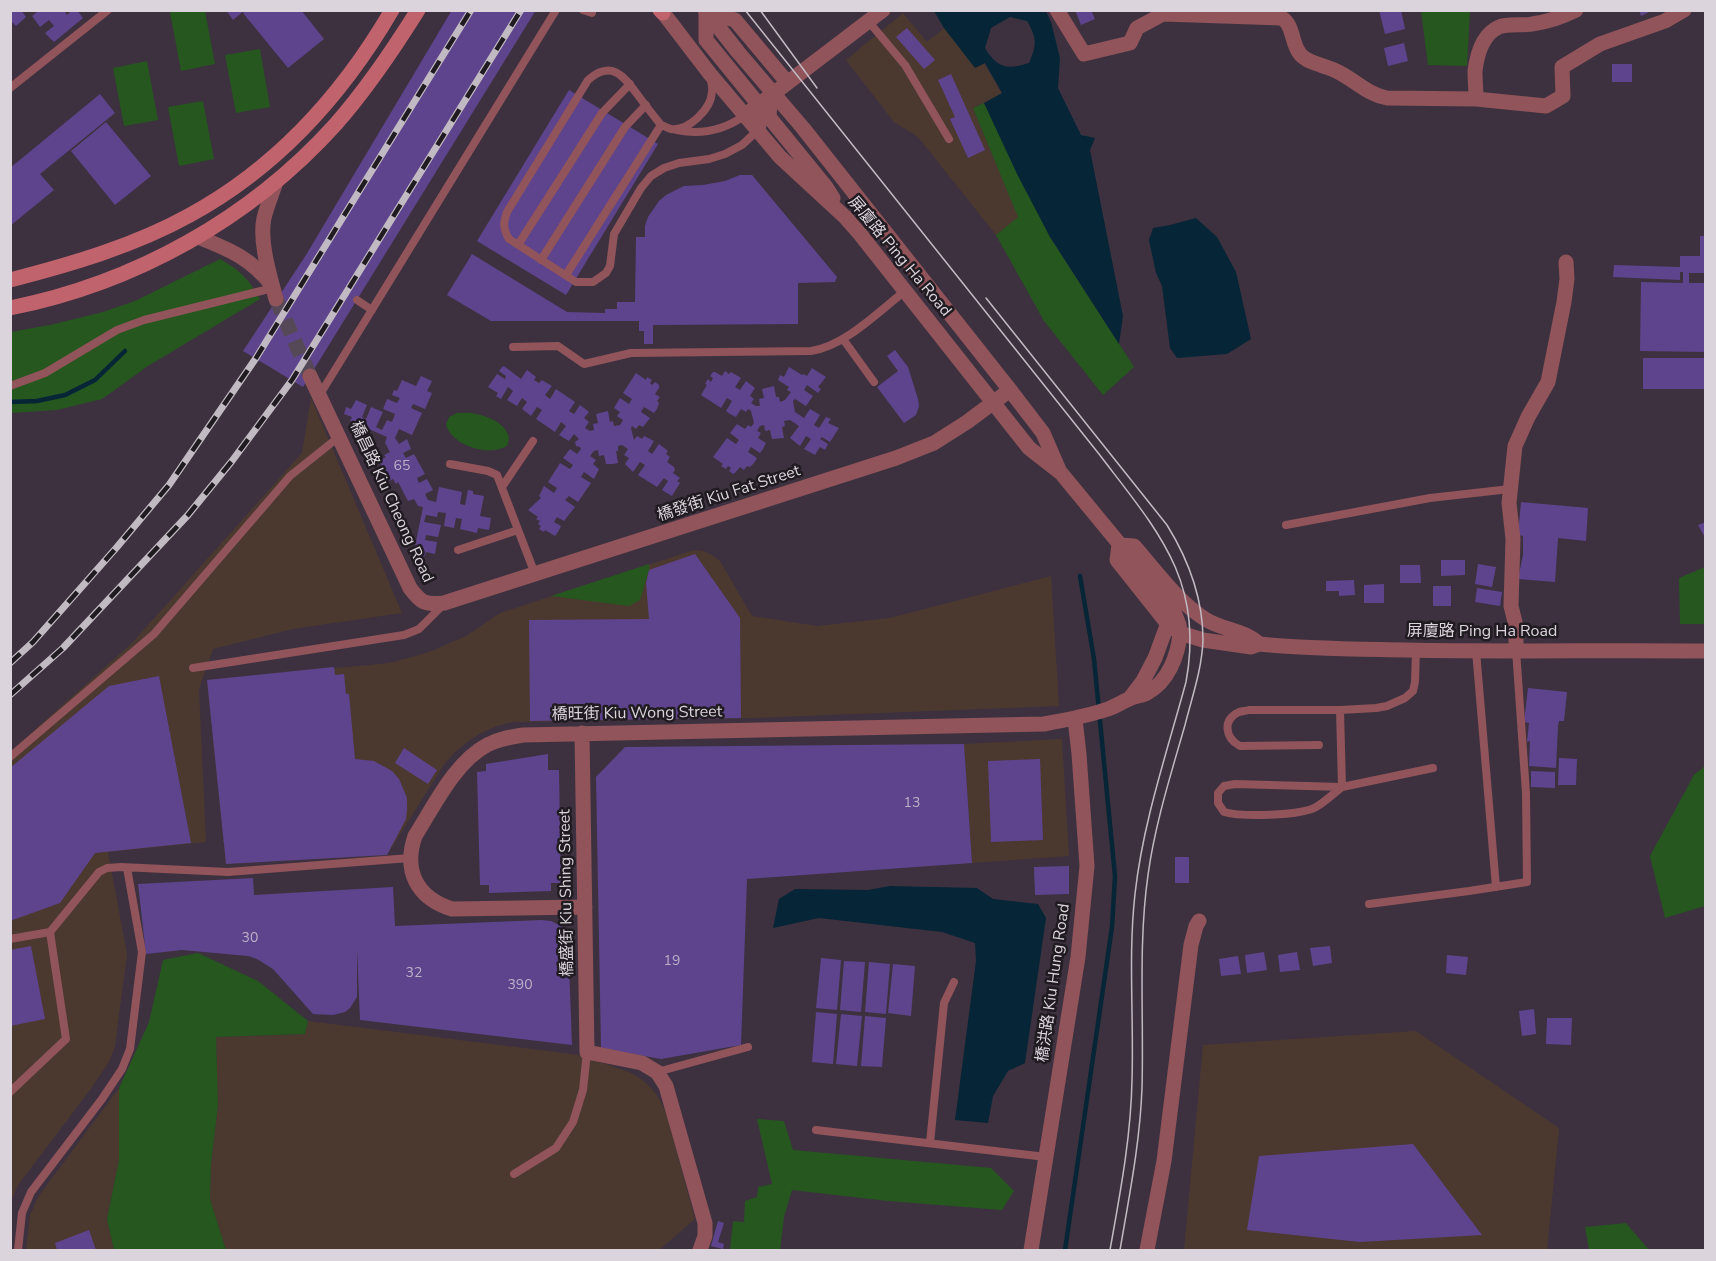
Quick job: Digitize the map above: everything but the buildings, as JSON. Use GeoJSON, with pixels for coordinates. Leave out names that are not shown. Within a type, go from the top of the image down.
{"type":"FeatureCollection","features":[{"type":"Feature","properties":{"kind":"main road"},"geometry":{"type":"LineString","coordinates":[[10,308],[100,283],[150,262],[198,237],[249,204],[318,143],[351,106],[418,10]]}},
{"type":"Feature","properties":{"kind":"main road"},"geometry":{"type":"LineString","coordinates":[[10,280],[68,264],[139,239],[188,216],[242,183],[277,154],[313,119],[347,78],[392,12]]}},
{"type":"Feature","properties":{"kind":"street"},"geometry":{"type":"LineString","coordinates":[[757,131],[764,111],[787,82],[883,10]]}},
{"type":"Feature","properties":{"kind":"street"},"geometry":{"type":"LineString","coordinates":[[1057,10],[1084,54],[1130,43],[1137,28],[1163,14],[1282,18],[1286,15],[1298,53],[1303,58],[1336,70],[1377,96],[1476,99],[1546,106],[1563,96],[1562,67],[1600,44],[1665,21],[1684,10]]}},
{"type":"Feature","properties":{"kind":"street"},"geometry":{"type":"LineString","coordinates":[[1476,99],[1475,72],[1483,41],[1490,34],[1500,27],[1530,25],[1560,18],[1576,10]]}},
{"type":"Feature","properties":{"kind":"street","name":"屏廈路 Ping Ha Road"},"geometry":{"type":"LineString","coordinates":[[661,11],[744,116],[789,167],[845,217],[1029,448],[1061,473],[1119,545],[1117,560],[1174,610],[1252,637],[1259,644]]}},
{"type":"Feature","properties":{"kind":"street"},"geometry":{"type":"LineString","coordinates":[[787,82],[735,20],[706,11],[706,40],[826,188],[845,217]]}},
{"type":"Feature","properties":{"kind":"street","name":"屏廈路 Ping Ha Road"},"geometry":{"type":"LineString","coordinates":[[706,11],[776,95],[1010,390],[1043,433],[1061,473]]}},
{"type":"Feature","properties":{"kind":"street"},"geometry":{"type":"LineString","coordinates":[[744,116],[764,111]]}},
{"type":"Feature","properties":{"kind":"street"},"geometry":{"type":"LineString","coordinates":[[274,290],[264,245],[264,220],[276,182]]}},
{"type":"Feature","properties":{"kind":"street"},"geometry":{"type":"LineString","coordinates":[[198,237],[245,259],[259,269],[274,290]]}},
{"type":"Feature","properties":{"kind":"street"},"geometry":{"type":"LineString","coordinates":[[1515,650],[1516,626],[1511,606],[1513,548],[1509,503],[1515,446],[1548,382],[1564,302],[1567,279],[1566,262]]}},
{"type":"Feature","properties":{"kind":"street","name":"橋昌路 Kiu Cheong Road"},"geometry":{"type":"LineString","coordinates":[[310,376],[410,588],[420,601],[432,604],[444,603]]}},
{"type":"Feature","properties":{"kind":"street","name":"橋發街 Kiu Fat Street"},"geometry":{"type":"LineString","coordinates":[[444,603],[896,458],[934,443],[967,423],[1010,390]]}},
{"type":"Feature","properties":{"kind":"street","name":"屏廈路 Ping Ha Road"},"geometry":{"type":"LineString","coordinates":[[1119,545],[1134,546],[1174,610],[1180,633],[1203,640],[1251,647],[1259,644],[1322,649],[1706,651]]}},
{"type":"Feature","properties":{"kind":"street","name":"橋旺街 Kiu Wong Street"},"geometry":{"type":"LineString","coordinates":[[1130,698],[1143,681],[1155,658],[1174,610]]}},
{"type":"Feature","properties":{"kind":"street","name":"橋旺街 Kiu Wong Street"},"geometry":{"type":"LineString","coordinates":[[410,858],[415,836],[458,769],[487,745],[504,738],[522,735],[582,733],[1044,723],[1079,718],[1108,709],[1153,690],[1161,682],[1176,655],[1180,633]]}},
{"type":"Feature","properties":{"kind":"street","name":"橋洪路 Kiu Hung Road"},"geometry":{"type":"LineString","coordinates":[[1031,1251],[1078,957],[1087,866],[1079,754],[1079,718]]}},
{"type":"Feature","properties":{"kind":"street","name":"橋盛街 Kiu Shing Street"},"geometry":{"type":"LineString","coordinates":[[582,733],[587,1052]]}},
{"type":"Feature","properties":{"kind":"street"},"geometry":{"type":"LineString","coordinates":[[410,858],[415,881],[422,891],[435,903],[452,909],[585,907]]}},
{"type":"Feature","properties":{"kind":"street"},"geometry":{"type":"LineString","coordinates":[[1147,1251],[1164,1161],[1191,945],[1199,921]]}},
{"type":"Feature","properties":{"kind":"street"},"geometry":{"type":"LineString","coordinates":[[587,1052],[642,1063],[657,1072],[666,1086],[705,1223],[705,1236],[700,1251]]}},
{"type":"Feature","properties":{"kind":"lane"},"geometry":{"type":"LineString","coordinates":[[10,88],[108,10]]}},
{"type":"Feature","properties":{"kind":"lane"},"geometry":{"type":"LineString","coordinates":[[319,396],[556,10]]}},
{"type":"Feature","properties":{"kind":"lane"},"geometry":{"type":"LineString","coordinates":[[583,10],[592,13]]}},
{"type":"Feature","properties":{"kind":"lane"},"geometry":{"type":"LineString","coordinates":[[869,22],[905,65],[949,139]]}},
{"type":"Feature","properties":{"kind":"lane"},"geometry":{"type":"LineString","coordinates":[[744,116],[733,124],[705,131],[671,129],[662,125],[624,76],[615,71],[605,70],[596,73],[588,80],[507,212],[504,231],[509,240],[576,282],[593,282],[606,273],[612,258],[614,234],[641,188],[651,176],[679,163],[709,159],[725,154],[742,145],[757,131]]}},
{"type":"Feature","properties":{"kind":"lane"},"geometry":{"type":"LineString","coordinates":[[671,129],[682,127],[702,113],[712,93],[710,74]]}},
{"type":"Feature","properties":{"kind":"lane"},"geometry":{"type":"LineString","coordinates":[[518,245],[602,113],[630,84]]}},
{"type":"Feature","properties":{"kind":"lane"},"geometry":{"type":"LineString","coordinates":[[541,260],[626,127],[646,105]]}},
{"type":"Feature","properties":{"kind":"lane"},"geometry":{"type":"LineString","coordinates":[[566,275],[662,125]]}},
{"type":"Feature","properties":{"kind":"lane"},"geometry":{"type":"LineString","coordinates":[[10,387],[45,374],[94,343],[144,320],[274,290]]}},
{"type":"Feature","properties":{"kind":"lane"},"geometry":{"type":"LineString","coordinates":[[513,347],[558,346],[584,364],[631,353],[811,351],[828,347],[843,339],[905,291]]}},
{"type":"Feature","properties":{"kind":"lane"},"geometry":{"type":"LineString","coordinates":[[357,300],[372,310]]}},
{"type":"Feature","properties":{"kind":"lane"},"geometry":{"type":"LineString","coordinates":[[843,339],[874,382]]}},
{"type":"Feature","properties":{"kind":"lane"},"geometry":{"type":"LineString","coordinates":[[10,757],[154,634],[290,476],[340,436]]}},
{"type":"Feature","properties":{"kind":"lane"},"geometry":{"type":"LineString","coordinates":[[502,487],[533,441]]}},
{"type":"Feature","properties":{"kind":"lane"},"geometry":{"type":"LineString","coordinates":[[450,464],[497,474],[535,574]]}},
{"type":"Feature","properties":{"kind":"lane"},"geometry":{"type":"LineString","coordinates":[[1286,525],[1430,498],[1510,489]]}},
{"type":"Feature","properties":{"kind":"lane"},"geometry":{"type":"LineString","coordinates":[[458,550],[518,530]]}},
{"type":"Feature","properties":{"kind":"lane"},"geometry":{"type":"LineString","coordinates":[[193,668],[404,635],[419,629],[444,603]]}},
{"type":"Feature","properties":{"kind":"lane"},"geometry":{"type":"LineString","coordinates":[[1319,745],[1240,746],[1232,742],[1227,731],[1229,721],[1239,712],[1249,710],[1340,710],[1387,706],[1405,698],[1413,691],[1416,650]]}},
{"type":"Feature","properties":{"kind":"lane"},"geometry":{"type":"LineString","coordinates":[[1369,903],[1527,882],[1526,793],[1515,650]]}},
{"type":"Feature","properties":{"kind":"lane"},"geometry":{"type":"LineString","coordinates":[[1476,651],[1496,887]]}},
{"type":"Feature","properties":{"kind":"lane"},"geometry":{"type":"LineString","coordinates":[[1340,710],[1342,787]]}},
{"type":"Feature","properties":{"kind":"lane"},"geometry":{"type":"LineString","coordinates":[[1342,787],[1316,807],[1302,812],[1236,815],[1224,812],[1218,803],[1218,793],[1224,786],[1235,784],[1342,787],[1434,768]]}},
{"type":"Feature","properties":{"kind":"lane"},"geometry":{"type":"LineString","coordinates":[[10,939],[50,932],[99,872],[107,868],[228,873],[410,858]]}},
{"type":"Feature","properties":{"kind":"lane"},"geometry":{"type":"LineString","coordinates":[[18,1251],[22,1213],[31,1192],[116,1079],[130,1049],[142,952],[127,868]]}},
{"type":"Feature","properties":{"kind":"lane"},"geometry":{"type":"LineString","coordinates":[[10,1092],[66,1039],[50,932]]}},
{"type":"Feature","properties":{"kind":"lane"},"geometry":{"type":"LineString","coordinates":[[930,1143],[944,1003],[954,982]]}},
{"type":"Feature","properties":{"kind":"lane"},"geometry":{"type":"LineString","coordinates":[[657,1072],[748,1047]]}},
{"type":"Feature","properties":{"kind":"lane"},"geometry":{"type":"LineString","coordinates":[[514,1174],[556,1148],[573,1122],[583,1090],[587,1052]]}},
{"type":"Feature","properties":{"kind":"lane"},"geometry":{"type":"LineString","coordinates":[[816,1130],[1046,1157]]}},
{"type":"Feature","properties":{"kind":"shaded area"},"geometry":{"type":"Polygon","coordinates":[[[903,13],[927,42],[944,28],[975,67],[984,63],[1002,94],[973,108],[1019,217],[996,235],[918,137],[894,122],[846,60],[903,13]]]}},
{"type":"Feature","properties":{"kind":"shaded area"},"geometry":{"type":"Polygon","coordinates":[[[311,398],[402,613],[293,629],[213,649],[199,689],[206,842],[108,852],[127,954],[115,1046],[109,1062],[18,1185],[11,1201],[11,751],[132,643],[302,453],[311,398]]]}},
{"type":"Feature","properties":{"kind":"shaded area"},"geometry":{"type":"Polygon","coordinates":[[[694,550],[704,551],[720,561],[752,616],[817,626],[890,618],[1051,576],[1059,706],[753,718],[513,722],[481,733],[454,753],[443,766],[387,855],[226,864],[207,680],[390,663],[429,652],[466,636],[500,613],[694,550]]]}},
{"type":"Feature","properties":{"kind":"shaded area"},"geometry":{"type":"Polygon","coordinates":[[[1062,739],[1069,856],[972,863],[964,744],[1062,739]]]}},
{"type":"Feature","properties":{"kind":"shaded area"},"geometry":{"type":"Polygon","coordinates":[[[308,1021],[579,1055],[629,1072],[652,1089],[666,1113],[695,1219],[659,1250],[226,1250],[210,1199],[211,1164],[218,1105],[216,1037],[305,1034],[308,1021]]]}},
{"type":"Feature","properties":{"kind":"shaded area"},"geometry":{"type":"Polygon","coordinates":[[[1416,1031],[1559,1128],[1547,1250],[1184,1250],[1203,1045],[1416,1031]]]}},
{"type":"Feature","properties":{"kind":"shaded area"},"geometry":{"type":"Polygon","coordinates":[[[119,1088],[119,1160],[107,1219],[114,1250],[26,1250],[30,1215],[38,1197],[119,1088]]]}},
{"type":"Feature","properties":{"kind":"green space"},"geometry":{"type":"Polygon","coordinates":[[[205,11],[215,64],[181,71],[170,12],[205,11]]]}},
{"type":"Feature","properties":{"kind":"green space"},"geometry":{"type":"Polygon","coordinates":[[[1421,11],[1470,11],[1467,66],[1428,65],[1421,11]]]}},
{"type":"Feature","properties":{"kind":"green space"},"geometry":{"type":"Polygon","coordinates":[[[260,49],[270,107],[236,113],[225,55],[260,49]]]}},
{"type":"Feature","properties":{"kind":"green space"},"geometry":{"type":"Polygon","coordinates":[[[147,61],[158,120],[124,126],[113,68],[147,61]]]}},
{"type":"Feature","properties":{"kind":"green space"},"geometry":{"type":"Polygon","coordinates":[[[203,101],[214,159],[179,166],[168,107],[203,101]]]}},
{"type":"Feature","properties":{"kind":"green space"},"geometry":{"type":"Polygon","coordinates":[[[984,103],[1050,237],[1134,367],[1103,395],[1044,321],[996,235],[1018,217],[973,108],[984,103]]]}},
{"type":"Feature","properties":{"kind":"green space"},"geometry":{"type":"Polygon","coordinates":[[[220,259],[243,276],[260,299],[148,366],[102,399],[57,410],[11,413],[11,332],[103,312],[135,301],[220,259]]]}},
{"type":"Feature","properties":{"kind":"green space"},"geometry":{"type":"Polygon","coordinates":[[[457,413],[482,415],[500,424],[508,434],[507,446],[481,450],[463,444],[456,439],[446,425],[449,417],[457,413]]]}},
{"type":"Feature","properties":{"kind":"green space"},"geometry":{"type":"Polygon","coordinates":[[[649,564],[640,600],[629,606],[551,596],[649,564]]]}},
{"type":"Feature","properties":{"kind":"green space"},"geometry":{"type":"Polygon","coordinates":[[[1705,567],[1705,624],[1680,624],[1679,578],[1705,567]]]}},
{"type":"Feature","properties":{"kind":"green space"},"geometry":{"type":"Polygon","coordinates":[[[1705,766],[1705,906],[1665,918],[1650,856],[1694,775],[1705,766]]]}},
{"type":"Feature","properties":{"kind":"green space"},"geometry":{"type":"Polygon","coordinates":[[[198,953],[258,981],[308,1021],[305,1034],[216,1037],[218,1105],[211,1164],[210,1199],[226,1250],[114,1250],[107,1219],[119,1160],[119,1088],[149,1022],[163,960],[198,953]]]}},
{"type":"Feature","properties":{"kind":"green space"},"geometry":{"type":"Polygon","coordinates":[[[757,1119],[784,1121],[793,1150],[991,1168],[1014,1191],[1002,1210],[888,1201],[792,1190],[784,1217],[780,1250],[730,1250],[733,1221],[744,1222],[745,1201],[757,1197],[758,1187],[772,1184],[757,1119]]]}},
{"type":"Feature","properties":{"kind":"green space"},"geometry":{"type":"Polygon","coordinates":[[[1626,1223],[1649,1250],[1589,1250],[1585,1227],[1626,1223]]]}},
{"type":"Feature","properties":{"kind":"water"},"geometry":{"type":"Polygon","coordinates":[[[934,11],[1046,11],[1060,58],[1058,88],[1081,135],[1095,138],[1090,150],[1123,316],[1119,344],[1050,237],[1017,174],[984,103],[1002,93],[985,63],[975,68],[944,28],[934,11]],[[1010,17],[991,28],[985,48],[994,60],[1009,67],[1029,63],[1035,42],[1027,21],[1010,17]]]}},
{"type":"Feature","properties":{"kind":"water"},"geometry":{"type":"Polygon","coordinates":[[[1196,218],[1217,237],[1236,272],[1251,339],[1227,354],[1177,358],[1170,348],[1162,286],[1156,273],[1149,240],[1153,228],[1196,218]]]}},
{"type":"Feature","properties":{"kind":"water"},"geometry":{"type":"Polygon","coordinates":[[[890,886],[977,888],[993,899],[1038,904],[1046,918],[1025,1063],[1008,1071],[993,1096],[988,1123],[955,1120],[976,961],[975,943],[942,932],[819,918],[773,928],[779,899],[795,889],[868,890],[890,886]]]}},
{"type":"Feature","properties":{"kind":"waterway"},"geometry":{"type":"LineString","coordinates":[[10,402],[37,401],[65,395],[95,380],[125,351]]}},
{"type":"Feature","properties":{"kind":"waterway"},"geometry":{"type":"LineString","coordinates":[[1065,1250],[1112,927],[1115,876],[1094,659],[1080,576]]}},
{"type":"Feature","properties":{"kind":"tunnel"},"geometry":{"type":"LineString","coordinates":[[276,299],[310,376]]}},
{"type":"Feature","properties":{"kind":"tram line"},"geometry":{"type":"LineString","coordinates":[[745,10],[1120,481],[1157,532],[1182,585],[1188,614],[1190,646],[1186,682],[1150,814],[1135,894],[1132,940],[1130,1123],[1110,1250]]}},
{"type":"Feature","properties":{"kind":"tram line"},"geometry":{"type":"LineString","coordinates":[[760,10],[817,88]]}},
{"type":"Feature","properties":{"kind":"tram line"},"geometry":{"type":"LineString","coordinates":[[986,298],[1167,525],[1188,566],[1200,610],[1203,640],[1199,672],[1159,818],[1148,875],[1142,954],[1141,1109],[1134,1170],[1120,1250]]}},
{"type":"Feature","properties":{"kind":"railway"},"geometry":{"type":"LineString","coordinates":[[10,663],[33,642],[169,485],[256,358],[471,10]]}},
{"type":"Feature","properties":{"kind":"railway"},"geometry":{"type":"LineString","coordinates":[[10,695],[63,648],[188,515],[232,461],[292,380],[521,10]]}}]}
